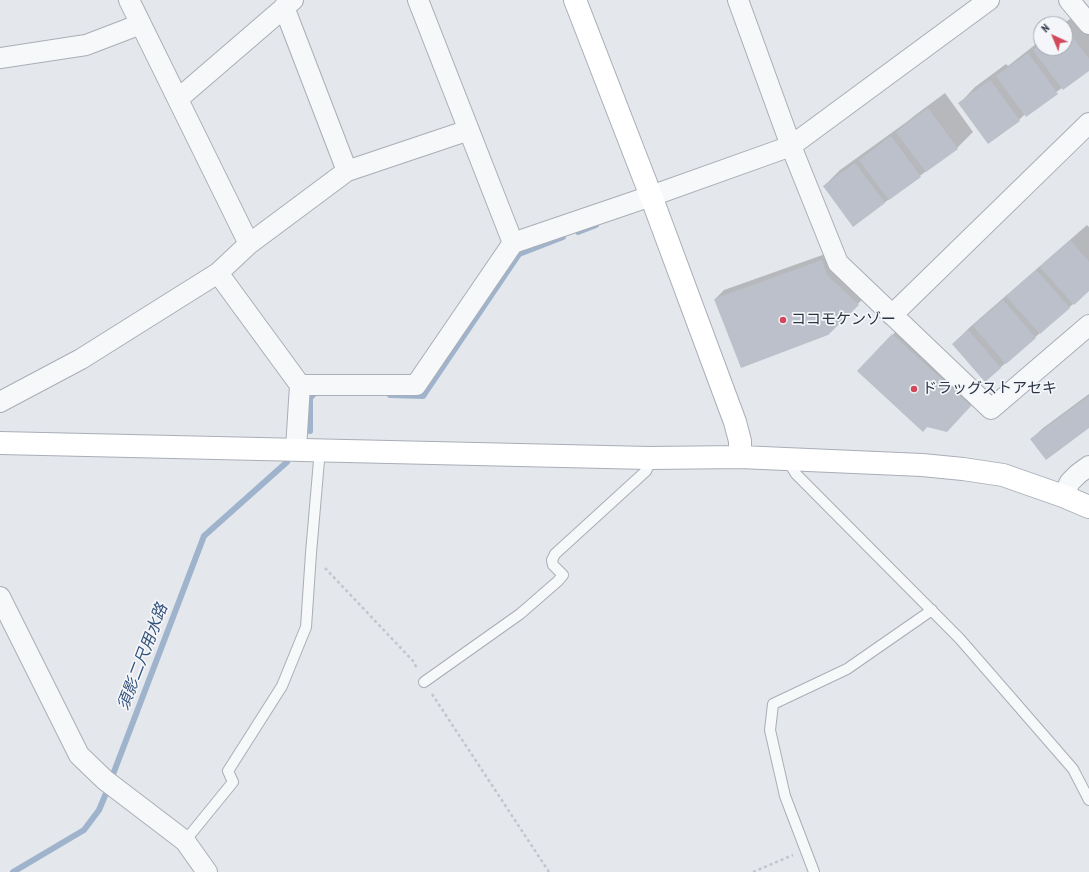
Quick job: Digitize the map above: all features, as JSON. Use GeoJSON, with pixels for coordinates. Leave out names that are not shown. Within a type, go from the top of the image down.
{"type":"FeatureCollection","features":[{"type":"Feature","properties":{"kind":"street"},"geometry":{"type":"LineString","coordinates":[[129,0],[249,244]]}},
{"type":"Feature","properties":{"kind":"street"},"geometry":{"type":"LineString","coordinates":[[418,0],[513,243]]}},
{"type":"Feature","properties":{"kind":"street"},"geometry":{"type":"LineString","coordinates":[[575,0],[651,196],[735,422],[740,441],[740,457]]}},
{"type":"Feature","properties":{"kind":"street"},"geometry":{"type":"LineString","coordinates":[[738,0],[791,146],[838,263],[991,409],[1089,324]]}},
{"type":"Feature","properties":{"kind":"street"},"geometry":{"type":"LineString","coordinates":[[300,385],[416,385],[513,243],[791,146],[989,0]]}},
{"type":"Feature","properties":{"kind":"street"},"geometry":{"type":"LineString","coordinates":[[1070,0],[1089,24]]}},
{"type":"Feature","properties":{"kind":"street"},"geometry":{"type":"LineString","coordinates":[[178,99],[289,4],[347,171]]}},
{"type":"Feature","properties":{"kind":"street"},"geometry":{"type":"LineString","coordinates":[[0,58],[86,45],[141,24]]}},
{"type":"Feature","properties":{"kind":"street"},"geometry":{"type":"LineString","coordinates":[[892,315],[1089,123]]}},
{"type":"Feature","properties":{"kind":"street"},"geometry":{"type":"LineString","coordinates":[[0,402],[81,359],[218,273],[249,244],[347,171],[468,130]]}},
{"type":"Feature","properties":{"kind":"street"},"geometry":{"type":"LineString","coordinates":[[218,273],[300,385],[296,449]]}},
{"type":"Feature","properties":{"kind":"street"},"geometry":{"type":"LineString","coordinates":[[0,442],[649,458],[740,457],[922,464],[1003,475],[1063,496],[1089,507]]}},
{"type":"Feature","properties":{"kind":"street"},"geometry":{"type":"LineString","coordinates":[[1063,496],[1070,482],[1089,466]]}},
{"type":"Feature","properties":{"kind":"street"},"geometry":{"type":"LineString","coordinates":[[0,597],[79,755],[105,780],[185,840],[207,872]]}},
{"type":"Feature","properties":{"kind":"lane"},"geometry":{"type":"LineString","coordinates":[[185,840],[233,782],[228,771],[282,686],[306,627],[320,449]]}},
{"type":"Feature","properties":{"kind":"lane"},"geometry":{"type":"LineString","coordinates":[[424,682],[520,614],[558,581],[563,575],[553,565],[552,560],[555,554],[646,471],[649,465],[649,458]]}},
{"type":"Feature","properties":{"kind":"lane"},"geometry":{"type":"LineString","coordinates":[[789,460],[796,474],[960,639],[1072,769],[1089,800]]}},
{"type":"Feature","properties":{"kind":"lane"},"geometry":{"type":"LineString","coordinates":[[814,872],[807,850],[785,796],[770,730],[773,704],[847,669],[932,610]]}},
{"type":"Feature","properties":{"kind":"path"},"geometry":{"type":"LineString","coordinates":[[311,553],[414,662],[424,682],[549,872]]}},
{"type":"Feature","properties":{"kind":"path"},"geometry":{"type":"LineString","coordinates":[[753,872],[807,850]]}},
{"type":"Feature","properties":{"kind":"building"},"geometry":{"type":"Polygon","coordinates":[[[1073,38],[1089,59],[1089,71],[1063,90],[1038,56],[1073,56],[1073,38]]]}},
{"type":"Feature","properties":{"kind":"building"},"geometry":{"type":"Polygon","coordinates":[[[1028,53],[1058,94],[1026,117],[996,76],[1028,53]]]}},
{"type":"Feature","properties":{"kind":"building"},"geometry":{"type":"Polygon","coordinates":[[[990,80],[1020,121],[988,144],[958,103],[990,80]]]}},
{"type":"Feature","properties":{"kind":"building"},"geometry":{"type":"Polygon","coordinates":[[[928,108],[958,149],[926,172],[896,132],[928,108]]]}},
{"type":"Feature","properties":{"kind":"building"},"geometry":{"type":"Polygon","coordinates":[[[891,136],[921,177],[889,200],[859,160],[891,136]]]}},
{"type":"Feature","properties":{"kind":"building"},"geometry":{"type":"Polygon","coordinates":[[[855,163],[885,203],[853,227],[823,186],[855,163]]]}},
{"type":"Feature","properties":{"kind":"building"},"geometry":{"type":"Polygon","coordinates":[[[1070,240],[1089,262],[1089,291],[1074,305],[1040,267],[1070,240]]]}},
{"type":"Feature","properties":{"kind":"building","name":"ココモケンゾー"},"geometry":{"type":"Polygon","coordinates":[[[822,260],[827,275],[859,305],[828,335],[741,368],[714,299],[822,260]]]}},
{"type":"Feature","properties":{"kind":"building"},"geometry":{"type":"Polygon","coordinates":[[[1036,270],[1070,308],[1040,334],[1006,296],[1036,270]]]}},
{"type":"Feature","properties":{"kind":"building"},"geometry":{"type":"Polygon","coordinates":[[[1003,300],[1036,338],[1006,364],[973,326],[1003,300]]]}},
{"type":"Feature","properties":{"kind":"building"},"geometry":{"type":"Polygon","coordinates":[[[968,330],[1001,368],[985,382],[952,344],[968,330]]]}},
{"type":"Feature","properties":{"kind":"building","name":"ドラッグストアセキ"},"geometry":{"type":"Polygon","coordinates":[[[892,334],[971,406],[947,432],[927,427],[923,432],[857,371],[892,334]]]}},
{"type":"Feature","properties":{"kind":"building"},"geometry":{"type":"Polygon","coordinates":[[[1089,396],[1089,428],[1046,460],[1030,439],[1089,396]]]}},
{"type":"Feature","properties":{"kind":"waterway"},"geometry":{"type":"LineString","coordinates":[[578,232],[596,225]]}},
{"type":"Feature","properties":{"kind":"waterway"},"geometry":{"type":"LineString","coordinates":[[390,395],[423,396],[519,254],[563,237]]}},
{"type":"Feature","properties":{"kind":"waterway"},"geometry":{"type":"LineString","coordinates":[[310,431],[310,398],[316,392],[319,392]]}},
{"type":"Feature","properties":{"kind":"waterway","name":"須影二尺用水路"},"geometry":{"type":"LineString","coordinates":[[112,777],[204,536],[287,462]]}},
{"type":"Feature","properties":{"kind":"waterway","name":"須影二尺用水路"},"geometry":{"type":"LineString","coordinates":[[13,872],[84,830],[99,810],[107,791]]}},
{"type":"Feature","properties":{"kind":"place","name":"ココモケンゾー"},"geometry":{"type":"Point","coordinates":[783,320]}},
{"type":"Feature","properties":{"kind":"place","name":"ドラッグストアセキ"},"geometry":{"type":"Point","coordinates":[914,389]}}]}
